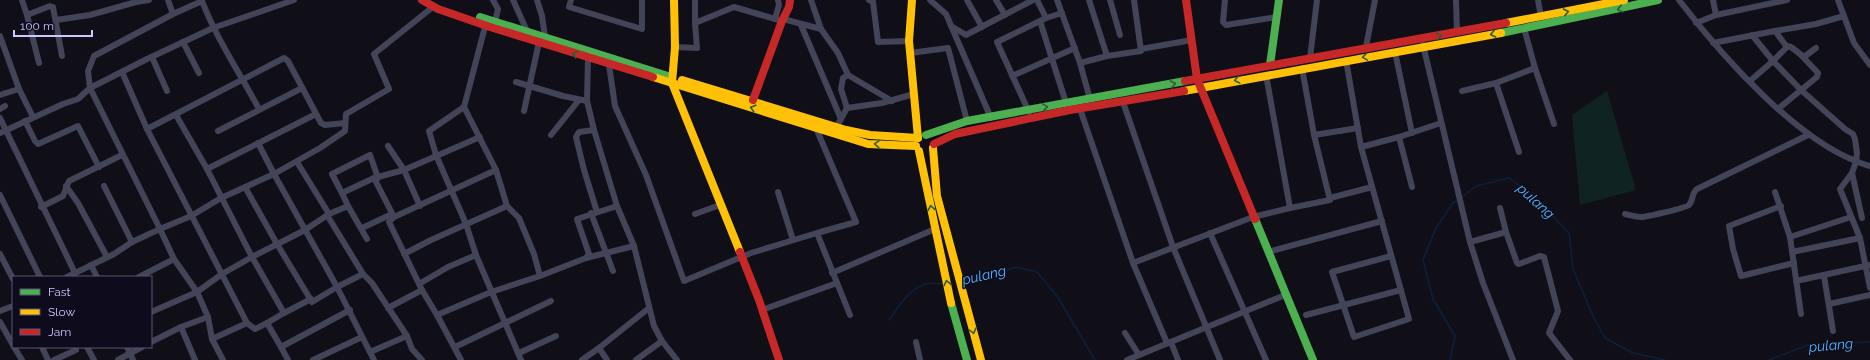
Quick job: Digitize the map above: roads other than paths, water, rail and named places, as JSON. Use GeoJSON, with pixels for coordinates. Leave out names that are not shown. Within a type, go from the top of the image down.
{"type":"FeatureCollection","features":[{"type":"Feature","properties":{"kind":"main road"},"geometry":{"type":"LineString","coordinates":[[422,0],[816,128],[871,144],[920,142],[931,138],[934,146],[934,171],[937,196],[981,360]]}},
{"type":"Feature","properties":{"kind":"main road"},"geometry":{"type":"LineString","coordinates":[[674,0],[675,47],[671,80],[742,257],[779,360]]}},
{"type":"Feature","properties":{"kind":"main road"},"geometry":{"type":"LineString","coordinates":[[753,100],[780,20],[790,0]]}},
{"type":"Feature","properties":{"kind":"main road"},"geometry":{"type":"LineString","coordinates":[[912,0],[909,41],[920,142],[935,228],[952,306],[967,360]]}},
{"type":"Feature","properties":{"kind":"main road"},"geometry":{"type":"LineString","coordinates":[[1186,0],[1197,79],[1313,360]]}},
{"type":"Feature","properties":{"kind":"main road"},"geometry":{"type":"LineString","coordinates":[[1270,65],[1279,0]]}},
{"type":"Feature","properties":{"kind":"main road"},"geometry":{"type":"LineString","coordinates":[[489,22],[526,31],[542,40],[609,65],[753,100],[839,123],[870,135],[920,142],[967,121],[991,118],[1028,109],[1366,47],[1391,45],[1624,0]]}},
{"type":"Feature","properties":{"kind":"main road"},"geometry":{"type":"LineString","coordinates":[[920,142],[927,153],[934,146],[955,134],[1266,74],[1524,28],[1658,0]]}},
{"type":"Feature","properties":{"kind":"street"},"geometry":{"type":"LineString","coordinates":[[22,0],[39,63]]}},
{"type":"Feature","properties":{"kind":"street"},"geometry":{"type":"LineString","coordinates":[[56,20],[90,16],[123,3],[149,0]]}},
{"type":"Feature","properties":{"kind":"street"},"geometry":{"type":"LineString","coordinates":[[168,0],[173,14]]}},
{"type":"Feature","properties":{"kind":"street"},"geometry":{"type":"LineString","coordinates":[[3,131],[78,99],[90,88],[213,28],[279,3],[294,0]]}},
{"type":"Feature","properties":{"kind":"street"},"geometry":{"type":"LineString","coordinates":[[493,0],[498,9],[489,22],[464,107],[429,131],[436,155],[466,224],[490,292],[505,322],[519,358],[556,336]]}},
{"type":"Feature","properties":{"kind":"street"},"geometry":{"type":"LineString","coordinates":[[513,0],[526,31]]}},
{"type":"Feature","properties":{"kind":"street"},"geometry":{"type":"LineString","coordinates":[[571,0],[569,7],[642,29],[642,0]]}},
{"type":"Feature","properties":{"kind":"street"},"geometry":{"type":"LineString","coordinates":[[675,47],[697,48],[694,0]]}},
{"type":"Feature","properties":{"kind":"street"},"geometry":{"type":"LineString","coordinates":[[737,0],[739,8]]}},
{"type":"Feature","properties":{"kind":"street"},"geometry":{"type":"LineString","coordinates":[[778,0],[780,20]]}},
{"type":"Feature","properties":{"kind":"street"},"geometry":{"type":"LineString","coordinates":[[813,0],[820,29],[838,53],[848,75],[892,101]]}},
{"type":"Feature","properties":{"kind":"street"},"geometry":{"type":"LineString","coordinates":[[881,0],[871,1],[878,42],[909,41]]}},
{"type":"Feature","properties":{"kind":"street"},"geometry":{"type":"LineString","coordinates":[[930,0],[946,14],[991,118]]}},
{"type":"Feature","properties":{"kind":"street"},"geometry":{"type":"LineString","coordinates":[[967,0],[982,27]]}},
{"type":"Feature","properties":{"kind":"street"},"geometry":{"type":"LineString","coordinates":[[996,0],[1005,15]]}},
{"type":"Feature","properties":{"kind":"street"},"geometry":{"type":"LineString","coordinates":[[951,26],[965,35],[1033,0]]}},
{"type":"Feature","properties":{"kind":"street"},"geometry":{"type":"LineString","coordinates":[[1038,0],[1052,58],[1066,103]]}},
{"type":"Feature","properties":{"kind":"street"},"geometry":{"type":"LineString","coordinates":[[1057,0],[1075,48],[1090,98]]}},
{"type":"Feature","properties":{"kind":"street"},"geometry":{"type":"LineString","coordinates":[[1088,0],[1107,56]]}},
{"type":"Feature","properties":{"kind":"street"},"geometry":{"type":"LineString","coordinates":[[1110,0],[1120,35]]}},
{"type":"Feature","properties":{"kind":"street"},"geometry":{"type":"LineString","coordinates":[[1134,0],[1141,49]]}},
{"type":"Feature","properties":{"kind":"street"},"geometry":{"type":"LineString","coordinates":[[1224,0],[1223,22],[1226,25],[1277,17]]}},
{"type":"Feature","properties":{"kind":"street"},"geometry":{"type":"LineString","coordinates":[[1310,58],[1317,0]]}},
{"type":"Feature","properties":{"kind":"street"},"geometry":{"type":"LineString","coordinates":[[1366,47],[1375,0]]}},
{"type":"Feature","properties":{"kind":"street"},"geometry":{"type":"LineString","coordinates":[[1456,0],[1458,32]]}},
{"type":"Feature","properties":{"kind":"street"},"geometry":{"type":"LineString","coordinates":[[1538,0],[1541,17]]}},
{"type":"Feature","properties":{"kind":"street"},"geometry":{"type":"LineString","coordinates":[[1679,0],[1713,43],[1778,109],[1808,134],[1856,162],[1870,166]]}},
{"type":"Feature","properties":{"kind":"street"},"geometry":{"type":"LineString","coordinates":[[1713,0],[1716,15]]}},
{"type":"Feature","properties":{"kind":"street"},"geometry":{"type":"LineString","coordinates":[[1696,23],[1716,15],[1787,0]]}},
{"type":"Feature","properties":{"kind":"street"},"geometry":{"type":"LineString","coordinates":[[1838,0],[1854,43],[1870,65]]}},
{"type":"Feature","properties":{"kind":"street"},"geometry":{"type":"LineString","coordinates":[[223,360],[212,339],[208,317],[197,292],[174,259],[90,88],[88,71],[94,56],[173,14],[204,1],[213,28],[259,109]]}},
{"type":"Feature","properties":{"kind":"street"},"geometry":{"type":"LineString","coordinates":[[524,111],[542,40],[542,16],[538,1]]}},
{"type":"Feature","properties":{"kind":"street"},"geometry":{"type":"LineString","coordinates":[[69,276],[107,257],[132,242],[191,216],[221,198],[297,162],[345,131],[346,114],[389,89],[374,54],[433,3]]}},
{"type":"Feature","properties":{"kind":"street"},"geometry":{"type":"LineString","coordinates":[[26,15],[50,6],[52,7],[56,20],[62,56]]}},
{"type":"Feature","properties":{"kind":"street"},"geometry":{"type":"LineString","coordinates":[[695,23],[734,7],[820,29]]}},
{"type":"Feature","properties":{"kind":"street"},"geometry":{"type":"LineString","coordinates":[[1033,118],[997,42],[1043,20],[1062,13]]}},
{"type":"Feature","properties":{"kind":"street"},"geometry":{"type":"LineString","coordinates":[[1713,43],[1775,30],[1816,24],[1844,16]]}},
{"type":"Feature","properties":{"kind":"street"},"geometry":{"type":"LineString","coordinates":[[801,25],[839,123]]}},
{"type":"Feature","properties":{"kind":"street"},"geometry":{"type":"LineString","coordinates":[[1524,28],[1535,68],[1554,124]]}},
{"type":"Feature","properties":{"kind":"street"},"geometry":{"type":"LineString","coordinates":[[1775,30],[1787,46],[1791,47],[1802,56],[1818,73],[1817,76],[1778,109]]}},
{"type":"Feature","properties":{"kind":"street"},"geometry":{"type":"LineString","coordinates":[[1752,35],[1772,62],[1844,129],[1853,134],[1857,153],[1856,162],[1852,173],[1840,189],[1860,238],[1868,266],[1870,288]]}},
{"type":"Feature","properties":{"kind":"street"},"geometry":{"type":"LineString","coordinates":[[0,36],[3,57],[33,117]]}},
{"type":"Feature","properties":{"kind":"street"},"geometry":{"type":"LineString","coordinates":[[1422,39],[1470,242],[1483,283],[1513,360]]}},
{"type":"Feature","properties":{"kind":"street"},"geometry":{"type":"LineString","coordinates":[[1080,63],[1107,56],[1141,51],[1141,49],[1192,40]]}},
{"type":"Feature","properties":{"kind":"street"},"geometry":{"type":"LineString","coordinates":[[183,42],[199,73]]}},
{"type":"Feature","properties":{"kind":"street"},"geometry":{"type":"LineString","coordinates":[[1750,81],[1772,62],[1787,46]]}},
{"type":"Feature","properties":{"kind":"street"},"geometry":{"type":"LineString","coordinates":[[910,52],[948,48],[967,121]]}},
{"type":"Feature","properties":{"kind":"street"},"geometry":{"type":"LineString","coordinates":[[1012,76],[1075,48]]}},
{"type":"Feature","properties":{"kind":"street"},"geometry":{"type":"LineString","coordinates":[[1802,56],[1806,56],[1816,48]]}},
{"type":"Feature","properties":{"kind":"street"},"geometry":{"type":"LineString","coordinates":[[1396,52],[1412,133]]}},
{"type":"Feature","properties":{"kind":"street"},"geometry":{"type":"LineString","coordinates":[[152,57],[167,91]]}},
{"type":"Feature","properties":{"kind":"street"},"geometry":{"type":"LineString","coordinates":[[147,130],[286,58],[321,123],[325,126],[345,123]]}},
{"type":"Feature","properties":{"kind":"street"},"geometry":{"type":"LineString","coordinates":[[588,58],[587,101],[594,130],[617,206],[634,246],[654,326],[662,341],[677,360]]}},
{"type":"Feature","properties":{"kind":"street"},"geometry":{"type":"LineString","coordinates":[[1346,60],[1361,147],[1401,290],[1408,319],[1354,337],[1332,272],[1391,256]]}},
{"type":"Feature","properties":{"kind":"street"},"geometry":{"type":"LineString","coordinates":[[609,65],[615,106],[646,175],[684,281],[742,257],[793,240],[856,222],[816,128]]}},
{"type":"Feature","properties":{"kind":"street"},"geometry":{"type":"LineString","coordinates":[[1302,68],[1314,135],[1330,198]]}},
{"type":"Feature","properties":{"kind":"street"},"geometry":{"type":"LineString","coordinates":[[1462,91],[1496,83],[1535,68]]}},
{"type":"Feature","properties":{"kind":"street"},"geometry":{"type":"LineString","coordinates":[[122,72],[147,130],[247,324],[255,329],[311,299]]}},
{"type":"Feature","properties":{"kind":"street"},"geometry":{"type":"LineString","coordinates":[[1266,74],[1290,208]]}},
{"type":"Feature","properties":{"kind":"street"},"geometry":{"type":"LineString","coordinates":[[839,123],[847,108],[841,90],[842,78],[848,75]]}},
{"type":"Feature","properties":{"kind":"street"},"geometry":{"type":"LineString","coordinates":[[516,82],[587,101]]}},
{"type":"Feature","properties":{"kind":"street"},"geometry":{"type":"LineString","coordinates":[[1496,83],[1519,152]]}},
{"type":"Feature","properties":{"kind":"street"},"geometry":{"type":"LineString","coordinates":[[218,131],[302,88]]}},
{"type":"Feature","properties":{"kind":"street"},"geometry":{"type":"LineString","coordinates":[[0,95],[19,89]]}},
{"type":"Feature","properties":{"kind":"street"},"geometry":{"type":"LineString","coordinates":[[847,108],[892,101],[914,94]]}},
{"type":"Feature","properties":{"kind":"street"},"geometry":{"type":"LineString","coordinates":[[551,134],[579,100]]}},
{"type":"Feature","properties":{"kind":"street"},"geometry":{"type":"LineString","coordinates":[[1122,102],[1173,247],[1220,360]]}},
{"type":"Feature","properties":{"kind":"street"},"geometry":{"type":"LineString","coordinates":[[464,107],[496,170],[507,206],[519,218],[534,254],[540,276]]}},
{"type":"Feature","properties":{"kind":"street"},"geometry":{"type":"LineString","coordinates":[[1080,109],[1133,263],[1178,360]]}},
{"type":"Feature","properties":{"kind":"street"},"geometry":{"type":"LineString","coordinates":[[207,169],[316,114]]}},
{"type":"Feature","properties":{"kind":"street"},"geometry":{"type":"LineString","coordinates":[[176,115],[207,169],[252,257],[284,313]]}},
{"type":"Feature","properties":{"kind":"street"},"geometry":{"type":"LineString","coordinates":[[0,118],[3,131],[75,273]]}},
{"type":"Feature","properties":{"kind":"street"},"geometry":{"type":"LineString","coordinates":[[25,121],[38,144],[78,126],[99,167]]}},
{"type":"Feature","properties":{"kind":"street"},"geometry":{"type":"LineString","coordinates":[[1361,147],[1441,124]]}},
{"type":"Feature","properties":{"kind":"street"},"geometry":{"type":"LineString","coordinates":[[1314,135],[1358,128]]}},
{"type":"Feature","properties":{"kind":"street"},"geometry":{"type":"LineString","coordinates":[[594,130],[580,132],[576,137],[594,212],[606,254],[613,271]]}},
{"type":"Feature","properties":{"kind":"street"},"geometry":{"type":"LineString","coordinates":[[1625,214],[1644,217],[1662,212],[1684,209],[1691,203],[1693,192],[1696,189],[1808,134]]}},
{"type":"Feature","properties":{"kind":"street"},"geometry":{"type":"LineString","coordinates":[[342,193],[376,178],[404,170],[480,137]]}},
{"type":"Feature","properties":{"kind":"street"},"geometry":{"type":"LineString","coordinates":[[1399,137],[1412,186]]}},
{"type":"Feature","properties":{"kind":"street"},"geometry":{"type":"LineString","coordinates":[[258,143],[350,310],[373,360]]}},
{"type":"Feature","properties":{"kind":"street"},"geometry":{"type":"LineString","coordinates":[[388,146],[404,170],[420,206]]}},
{"type":"Feature","properties":{"kind":"street"},"geometry":{"type":"LineString","coordinates":[[41,207],[63,196],[69,181],[122,155]]}},
{"type":"Feature","properties":{"kind":"street"},"geometry":{"type":"LineString","coordinates":[[367,239],[332,174],[370,155],[376,178],[393,216]]}},
{"type":"Feature","properties":{"kind":"street"},"geometry":{"type":"LineString","coordinates":[[297,162],[363,274],[372,283],[407,336],[412,349],[422,360]]}},
{"type":"Feature","properties":{"kind":"street"},"geometry":{"type":"LineString","coordinates":[[362,228],[420,206],[496,170]]}},
{"type":"Feature","properties":{"kind":"street"},"geometry":{"type":"LineString","coordinates":[[1852,173],[1862,218]]}},
{"type":"Feature","properties":{"kind":"street"},"geometry":{"type":"LineString","coordinates":[[66,186],[78,203],[107,257]]}},
{"type":"Feature","properties":{"kind":"street"},"geometry":{"type":"LineString","coordinates":[[104,186],[132,242]]}},
{"type":"Feature","properties":{"kind":"street"},"geometry":{"type":"LineString","coordinates":[[245,187],[312,302],[363,274]]}},
{"type":"Feature","properties":{"kind":"street"},"geometry":{"type":"LineString","coordinates":[[1133,263],[1253,217],[1330,200],[1330,198],[1372,187]]}},
{"type":"Feature","properties":{"kind":"street"},"geometry":{"type":"LineString","coordinates":[[778,192],[793,240]]}},
{"type":"Feature","properties":{"kind":"street"},"geometry":{"type":"LineString","coordinates":[[1775,192],[1781,206],[1790,237],[1801,314]]}},
{"type":"Feature","properties":{"kind":"street"},"geometry":{"type":"LineString","coordinates":[[0,195],[40,276]]}},
{"type":"Feature","properties":{"kind":"street"},"geometry":{"type":"LineString","coordinates":[[695,214],[720,205]]}},
{"type":"Feature","properties":{"kind":"street"},"geometry":{"type":"LineString","coordinates":[[152,312],[197,292],[222,274],[305,230],[328,215],[348,206]]}},
{"type":"Feature","properties":{"kind":"street"},"geometry":{"type":"LineString","coordinates":[[404,254],[507,206]]}},
{"type":"Feature","properties":{"kind":"street"},"geometry":{"type":"LineString","coordinates":[[586,258],[589,254],[577,219],[594,212],[617,206]]}},
{"type":"Feature","properties":{"kind":"street"},"geometry":{"type":"LineString","coordinates":[[1781,206],[1729,226],[1733,249],[1741,276],[1794,263]]}},
{"type":"Feature","properties":{"kind":"street"},"geometry":{"type":"LineString","coordinates":[[1500,208],[1506,232],[1517,263],[1519,264],[1540,256],[1544,257],[1558,311],[1549,333],[1570,360]]}},
{"type":"Feature","properties":{"kind":"street"},"geometry":{"type":"LineString","coordinates":[[393,216],[389,222],[404,254],[420,287],[461,360]]}},
{"type":"Feature","properties":{"kind":"street"},"geometry":{"type":"LineString","coordinates":[[1790,237],[1851,217]]}},
{"type":"Feature","properties":{"kind":"street"},"geometry":{"type":"LineString","coordinates":[[1268,252],[1382,221]]}},
{"type":"Feature","properties":{"kind":"street"},"geometry":{"type":"LineString","coordinates":[[832,273],[935,228]]}},
{"type":"Feature","properties":{"kind":"street"},"geometry":{"type":"LineString","coordinates":[[1470,242],[1506,232]]}},
{"type":"Feature","properties":{"kind":"street"},"geometry":{"type":"LineString","coordinates":[[816,233],[850,315]]}},
{"type":"Feature","properties":{"kind":"street"},"geometry":{"type":"LineString","coordinates":[[1210,233],[1266,360]]}},
{"type":"Feature","properties":{"kind":"street"},"geometry":{"type":"LineString","coordinates":[[1792,252],[1860,238]]}},
{"type":"Feature","properties":{"kind":"street"},"geometry":{"type":"LineString","coordinates":[[437,315],[490,292],[540,276],[586,258],[634,246]]}},
{"type":"Feature","properties":{"kind":"street"},"geometry":{"type":"LineString","coordinates":[[0,254],[12,277]]}},
{"type":"Feature","properties":{"kind":"street"},"geometry":{"type":"LineString","coordinates":[[388,308],[448,267],[476,255]]}},
{"type":"Feature","properties":{"kind":"street"},"geometry":{"type":"LineString","coordinates":[[141,276],[174,259]]}},
{"type":"Feature","properties":{"kind":"street"},"geometry":{"type":"LineString","coordinates":[[92,265],[97,276]]}},
{"type":"Feature","properties":{"kind":"street"},"geometry":{"type":"LineString","coordinates":[[1796,281],[1868,266]]}},
{"type":"Feature","properties":{"kind":"street"},"geometry":{"type":"LineString","coordinates":[[1824,276],[1833,331]]}},
{"type":"Feature","properties":{"kind":"street"},"geometry":{"type":"LineString","coordinates":[[762,310],[837,283]]}},
{"type":"Feature","properties":{"kind":"street"},"geometry":{"type":"LineString","coordinates":[[1306,315],[1401,290]]}},
{"type":"Feature","properties":{"kind":"street"},"geometry":{"type":"LineString","coordinates":[[1127,360],[1138,357],[1169,342],[1285,295]]}},
{"type":"Feature","properties":{"kind":"street"},"geometry":{"type":"LineString","coordinates":[[1829,304],[1870,296]]}},
{"type":"Feature","properties":{"kind":"street"},"geometry":{"type":"LineString","coordinates":[[455,347],[551,301]]}},
{"type":"Feature","properties":{"kind":"street"},"geometry":{"type":"LineString","coordinates":[[0,311],[12,306]]}},
{"type":"Feature","properties":{"kind":"street"},"geometry":{"type":"LineString","coordinates":[[581,360],[599,348],[649,308]]}},
{"type":"Feature","properties":{"kind":"street"},"geometry":{"type":"LineString","coordinates":[[281,347],[350,310]]}},
{"type":"Feature","properties":{"kind":"street"},"geometry":{"type":"LineString","coordinates":[[152,342],[181,327],[208,317]]}},
{"type":"Feature","properties":{"kind":"street"},"geometry":{"type":"LineString","coordinates":[[0,322],[12,343]]}},
{"type":"Feature","properties":{"kind":"street"},"geometry":{"type":"LineString","coordinates":[[268,323],[288,360]]}},
{"type":"Feature","properties":{"kind":"street"},"geometry":{"type":"LineString","coordinates":[[212,339],[247,324]]}},
{"type":"Feature","properties":{"kind":"street"},"geometry":{"type":"LineString","coordinates":[[181,327],[195,360]]}},
{"type":"Feature","properties":{"kind":"street"},"geometry":{"type":"LineString","coordinates":[[1125,333],[1138,357]]}},
{"type":"Feature","properties":{"kind":"street"},"geometry":{"type":"LineString","coordinates":[[370,352],[407,336]]}},
{"type":"Feature","properties":{"kind":"street"},"geometry":{"type":"LineString","coordinates":[[313,360],[362,337]]}},
{"type":"Feature","properties":{"kind":"street"},"geometry":{"type":"LineString","coordinates":[[636,360],[662,341]]}},
{"type":"Feature","properties":{"kind":"street"},"geometry":{"type":"LineString","coordinates":[[916,342],[920,360]]}},
{"type":"Feature","properties":{"kind":"street"},"geometry":{"type":"LineString","coordinates":[[15,348],[22,360]]}},
{"type":"Feature","properties":{"kind":"street"},"geometry":{"type":"LineString","coordinates":[[42,348],[48,360]]}},
{"type":"Feature","properties":{"kind":"street"},"geometry":{"type":"LineString","coordinates":[[54,360],[77,348]]}},
{"type":"Feature","properties":{"kind":"street"},"geometry":{"type":"LineString","coordinates":[[88,348],[94,360]]}},
{"type":"Feature","properties":{"kind":"street"},"geometry":{"type":"LineString","coordinates":[[128,348],[133,360]]}},
{"type":"Feature","properties":{"kind":"street"},"geometry":{"type":"LineString","coordinates":[[118,360],[140,348]]}},
{"type":"Feature","properties":{"kind":"street"},"geometry":{"type":"LineString","coordinates":[[599,348],[607,360]]}},
{"type":"Feature","properties":{"kind":"waterway","name":"pulang"},"geometry":{"type":"LineString","coordinates":[[1461,198],[1476,186],[1509,178],[1536,198],[1569,233],[1573,269],[1593,316],[1605,338],[1633,353],[1665,360]]}},
{"type":"Feature","properties":{"kind":"waterway","name":"pulang"},"geometry":{"type":"LineString","coordinates":[[1450,360],[1455,336],[1433,299],[1423,260],[1436,228],[1453,203],[1458,200]]}},
{"type":"Feature","properties":{"kind":"waterway","name":"pulang"},"geometry":{"type":"LineString","coordinates":[[963,281],[990,276],[1016,267],[1037,272],[1057,296],[1095,360]]}},
{"type":"Feature","properties":{"kind":"waterway","name":"pulang"},"geometry":{"type":"LineString","coordinates":[[889,320],[904,299],[914,290],[927,283],[944,284]]}},
{"type":"Feature","properties":{"kind":"waterway","name":"pulang"},"geometry":{"type":"LineString","coordinates":[[1769,360],[1808,345],[1870,342]]}}]}
